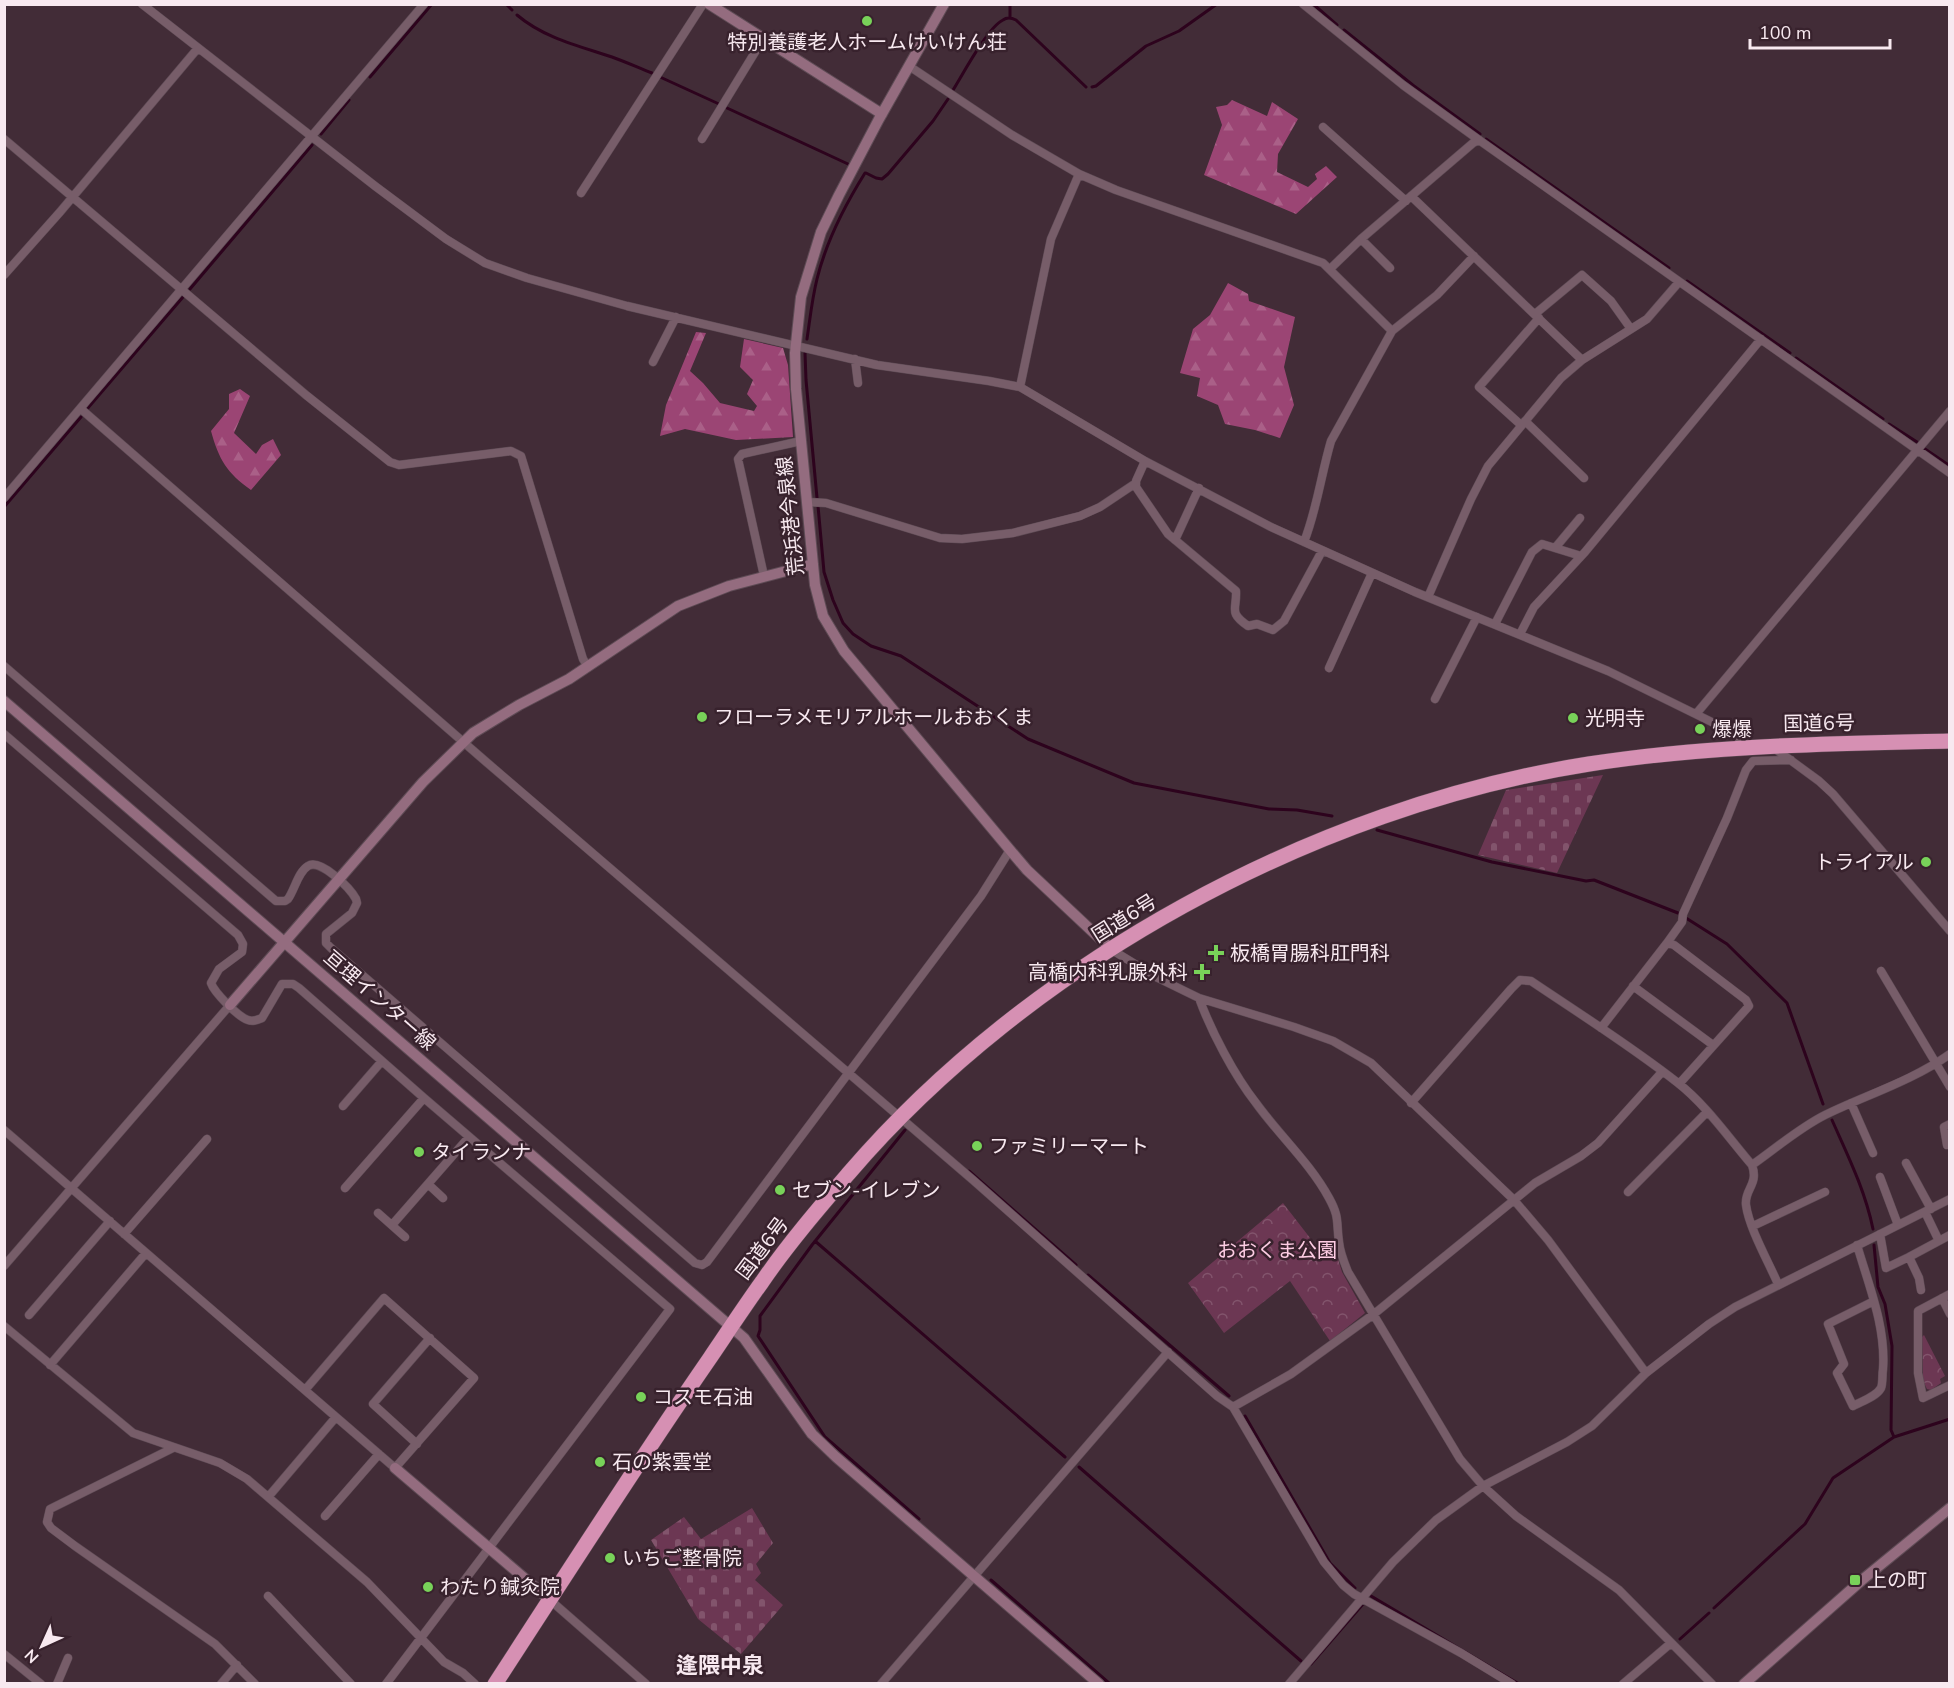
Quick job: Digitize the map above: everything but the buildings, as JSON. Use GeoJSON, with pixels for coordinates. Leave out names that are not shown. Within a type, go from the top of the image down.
{"type":"FeatureCollection","features":[{"type":"Feature","properties":{"kind":"highway","name":"国道6号"},"geometry":{"type":"LineString","coordinates":[[495,1683],[673,1411],[763,1280],[851,1170],[900,1118],[969,1053],[1042,996],[1111,949],[1233,879],[1351,826],[1452,794],[1546,772],[1635,757],[1742,746],[1950,741]]}},
{"type":"Feature","properties":{"kind":"main road"},"geometry":{"type":"LineString","coordinates":[[709,4],[882,114]]}},
{"type":"Feature","properties":{"kind":"main road","name":"荒浜港今泉線"},"geometry":{"type":"LineString","coordinates":[[944,4],[882,114],[822,232],[801,297],[795,344],[796,389],[815,585],[823,616],[843,651],[1027,870],[1111,949]]}},
{"type":"Feature","properties":{"kind":"main road"},"geometry":{"type":"LineString","coordinates":[[230,1005],[423,782],[464,741],[483,726],[588,666],[678,606],[729,586],[813,564]]}},
{"type":"Feature","properties":{"kind":"main road","name":"亘理インター線"},"geometry":{"type":"LineString","coordinates":[[4,700],[744,1338],[812,1434],[1099,1683]]}},
{"type":"Feature","properties":{"kind":"main road"},"geometry":{"type":"LineString","coordinates":[[395,1468],[550,1600]]}},
{"type":"Feature","properties":{"kind":"main road"},"geometry":{"type":"LineString","coordinates":[[1744,1683],[1862,1580],[1950,1508]]}},
{"type":"Feature","properties":{"kind":"street"},"geometry":{"type":"LineString","coordinates":[[142,4],[446,239],[485,263],[526,278],[627,306],[877,365],[1020,387],[1145,461],[1304,543],[1608,671],[1730,731],[1738,737],[1742,746]]}},
{"type":"Feature","properties":{"kind":"street"},"geometry":{"type":"LineString","coordinates":[[4,498],[424,4]]}},
{"type":"Feature","properties":{"kind":"street"},"geometry":{"type":"LineString","coordinates":[[581,194],[703,4]]}},
{"type":"Feature","properties":{"kind":"street"},"geometry":{"type":"LineString","coordinates":[[1303,4],[1403,85],[1950,473]]}},
{"type":"Feature","properties":{"kind":"street"},"geometry":{"type":"LineString","coordinates":[[702,139],[763,39]]}},
{"type":"Feature","properties":{"kind":"street"},"geometry":{"type":"LineString","coordinates":[[5,272],[73,196],[198,48]]}},
{"type":"Feature","properties":{"kind":"street"},"geometry":{"type":"LineString","coordinates":[[909,66],[1012,135],[1079,174],[1116,190],[1323,263],[1392,331]]}},
{"type":"Feature","properties":{"kind":"street"},"geometry":{"type":"LineString","coordinates":[[1323,127],[1474,256],[1582,360]]}},
{"type":"Feature","properties":{"kind":"street"},"geometry":{"type":"LineString","coordinates":[[4,139],[390,462],[399,465],[511,451],[521,456],[583,659],[588,666]]}},
{"type":"Feature","properties":{"kind":"street"},"geometry":{"type":"LineString","coordinates":[[1330,269],[1408,198],[1479,140]]}},
{"type":"Feature","properties":{"kind":"street"},"geometry":{"type":"LineString","coordinates":[[1020,387],[1051,239],[1079,174]]}},
{"type":"Feature","properties":{"kind":"street"},"geometry":{"type":"LineString","coordinates":[[1361,239],[1390,268]]}},
{"type":"Feature","properties":{"kind":"street"},"geometry":{"type":"LineString","coordinates":[[1304,543],[1317,503],[1331,441],[1392,331],[1437,295],[1474,256]]}},
{"type":"Feature","properties":{"kind":"street"},"geometry":{"type":"LineString","coordinates":[[1584,478],[1479,387],[1537,316],[1582,275],[1611,301],[1631,329]]}},
{"type":"Feature","properties":{"kind":"street"},"geometry":{"type":"LineString","coordinates":[[1428,597],[1488,466],[1561,378],[1582,360],[1647,319],[1679,282]]}},
{"type":"Feature","properties":{"kind":"street"},"geometry":{"type":"LineString","coordinates":[[653,362],[676,317]]}},
{"type":"Feature","properties":{"kind":"street"},"geometry":{"type":"LineString","coordinates":[[1520,634],[1534,607],[1581,556],[1761,339]]}},
{"type":"Feature","properties":{"kind":"street"},"geometry":{"type":"LineString","coordinates":[[855,359],[858,383]]}},
{"type":"Feature","properties":{"kind":"street"},"geometry":{"type":"LineString","coordinates":[[81,409],[1233,1407],[1324,1562],[1343,1585],[1354,1594],[1512,1683]]}},
{"type":"Feature","properties":{"kind":"street"},"geometry":{"type":"LineString","coordinates":[[1696,714],[1950,411]]}},
{"type":"Feature","properties":{"kind":"street"},"geometry":{"type":"LineString","coordinates":[[764,576],[738,459],[742,454],[801,441]]}},
{"type":"Feature","properties":{"kind":"street"},"geometry":{"type":"LineString","coordinates":[[1145,461],[1136,487],[1175,540],[1236,591],[1234,607],[1236,617],[1248,626],[1257,624],[1273,630],[1284,621],[1322,550]]}},
{"type":"Feature","properties":{"kind":"street"},"geometry":{"type":"LineString","coordinates":[[808,502],[826,503],[940,538],[962,539],[1013,533],[1080,516],[1100,507],[1136,483]]}},
{"type":"Feature","properties":{"kind":"street"},"geometry":{"type":"LineString","coordinates":[[1175,540],[1199,488]]}},
{"type":"Feature","properties":{"kind":"street"},"geometry":{"type":"LineString","coordinates":[[1555,548],[1580,518]]}},
{"type":"Feature","properties":{"kind":"street"},"geometry":{"type":"LineString","coordinates":[[1495,624],[1532,552],[1542,544],[1581,556]]}},
{"type":"Feature","properties":{"kind":"street"},"geometry":{"type":"LineString","coordinates":[[1329,668],[1372,573]]}},
{"type":"Feature","properties":{"kind":"street"},"geometry":{"type":"LineString","coordinates":[[1435,699],[1477,617]]}},
{"type":"Feature","properties":{"kind":"street"},"geometry":{"type":"LineString","coordinates":[[4,666],[276,901],[285,902],[288,899],[302,872],[310,864],[322,866],[351,890],[357,903],[352,913],[326,934],[326,943],[696,1263],[702,1265],[707,1262],[981,896],[1010,850]]}},
{"type":"Feature","properties":{"kind":"street"},"geometry":{"type":"LineString","coordinates":[[4,734],[238,935],[243,944],[242,952],[219,969],[211,983],[215,992],[245,1018],[258,1020],[266,1014],[282,984],[293,984],[670,1309],[386,1683]]}},
{"type":"Feature","properties":{"kind":"street"},"geometry":{"type":"LineString","coordinates":[[1770,745],[1820,781],[1950,931]]}},
{"type":"Feature","properties":{"kind":"street"},"geometry":{"type":"LineString","coordinates":[[1601,1028],[1682,922],[1683,914],[1727,818],[1746,770],[1753,761],[1791,760]]}},
{"type":"Feature","properties":{"kind":"street"},"geometry":{"type":"LineString","coordinates":[[1667,943],[1674,945],[1746,1000],[1749,1006],[1679,1084]]}},
{"type":"Feature","properties":{"kind":"street"},"geometry":{"type":"LineString","coordinates":[[1111,949],[1158,978],[1199,998],[1333,1041],[1371,1064],[1514,1200],[1548,1240],[1646,1373]]}},
{"type":"Feature","properties":{"kind":"street"},"geometry":{"type":"LineString","coordinates":[[1881,971],[1950,1087]]}},
{"type":"Feature","properties":{"kind":"street"},"geometry":{"type":"LineString","coordinates":[[1411,1103],[1520,980],[1531,981],[1679,1084],[1707,1112],[1752,1165],[1755,1175],[1746,1203],[1753,1226],[1778,1284]]}},
{"type":"Feature","properties":{"kind":"street"},"geometry":{"type":"LineString","coordinates":[[1633,986],[1713,1045]]}},
{"type":"Feature","properties":{"kind":"street"},"geometry":{"type":"LineString","coordinates":[[1199,998],[1232,1064],[1255,1103],[1325,1191],[1339,1220],[1342,1258],[1348,1272],[1460,1459],[1483,1486],[1516,1516],[1619,1590],[1712,1683]]}},
{"type":"Feature","properties":{"kind":"street"},"geometry":{"type":"LineString","coordinates":[[4,1266],[230,1005]]}},
{"type":"Feature","properties":{"kind":"street"},"geometry":{"type":"LineString","coordinates":[[1752,1165],[1822,1116],[1936,1064],[1950,1054]]}},
{"type":"Feature","properties":{"kind":"street"},"geometry":{"type":"LineString","coordinates":[[343,1106],[382,1061]]}},
{"type":"Feature","properties":{"kind":"street"},"geometry":{"type":"LineString","coordinates":[[1233,1407],[1291,1374],[1374,1314],[1544,1176],[1581,1156],[1598,1143],[1662,1072]]}},
{"type":"Feature","properties":{"kind":"street"},"geometry":{"type":"LineString","coordinates":[[345,1188],[424,1098]]}},
{"type":"Feature","properties":{"kind":"street"},"geometry":{"type":"LineString","coordinates":[[1851,1103],[1874,1153]]}},
{"type":"Feature","properties":{"kind":"street"},"geometry":{"type":"LineString","coordinates":[[1628,1192],[1707,1112]]}},
{"type":"Feature","properties":{"kind":"street"},"geometry":{"type":"LineString","coordinates":[[1947,1145],[1944,1127],[1950,1124]]}},
{"type":"Feature","properties":{"kind":"street"},"geometry":{"type":"LineString","coordinates":[[4,1130],[395,1468],[474,1378],[384,1298],[305,1390]]}},
{"type":"Feature","properties":{"kind":"street"},"geometry":{"type":"LineString","coordinates":[[392,1226],[469,1137]]}},
{"type":"Feature","properties":{"kind":"street"},"geometry":{"type":"LineString","coordinates":[[124,1234],[207,1139]]}},
{"type":"Feature","properties":{"kind":"street"},"geometry":{"type":"LineString","coordinates":[[1906,1163],[1928,1210],[1939,1241]]}},
{"type":"Feature","properties":{"kind":"street"},"geometry":{"type":"LineString","coordinates":[[1880,1177],[1898,1225]]}},
{"type":"Feature","properties":{"kind":"street"},"geometry":{"type":"LineString","coordinates":[[428,1184],[443,1198]]}},
{"type":"Feature","properties":{"kind":"street"},"geometry":{"type":"LineString","coordinates":[[1753,1226],[1825,1192]]}},
{"type":"Feature","properties":{"kind":"street"},"geometry":{"type":"LineString","coordinates":[[1288,1683],[1393,1562],[1436,1520],[1483,1486],[1576,1437],[1592,1425],[1646,1373],[1709,1324],[1735,1307],[1950,1199]]}},
{"type":"Feature","properties":{"kind":"street"},"geometry":{"type":"LineString","coordinates":[[378,1213],[405,1237]]}},
{"type":"Feature","properties":{"kind":"street"},"geometry":{"type":"LineString","coordinates":[[28,1315],[110,1221]]}},
{"type":"Feature","properties":{"kind":"street"},"geometry":{"type":"LineString","coordinates":[[1880,1234],[1887,1269],[1950,1235]]}},
{"type":"Feature","properties":{"kind":"street"},"geometry":{"type":"LineString","coordinates":[[1857,1245],[1874,1301],[1882,1333],[1884,1353],[1881,1387],[1876,1394],[1853,1406],[1838,1373],[1844,1364],[1828,1324],[1874,1301]]}},
{"type":"Feature","properties":{"kind":"street"},"geometry":{"type":"LineString","coordinates":[[50,1365],[146,1253]]}},
{"type":"Feature","properties":{"kind":"street"},"geometry":{"type":"LineString","coordinates":[[1909,1257],[1919,1278],[1921,1290]]}},
{"type":"Feature","properties":{"kind":"street"},"geometry":{"type":"LineString","coordinates":[[1950,1314],[1946,1296],[1918,1311],[1918,1372],[1923,1398],[1950,1385]]}},
{"type":"Feature","properties":{"kind":"street"},"geometry":{"type":"LineString","coordinates":[[4,1326],[133,1433],[220,1463],[247,1479],[367,1582],[444,1662],[463,1672],[475,1683]]}},
{"type":"Feature","properties":{"kind":"street"},"geometry":{"type":"LineString","coordinates":[[417,1444],[374,1404],[430,1338]]}},
{"type":"Feature","properties":{"kind":"street"},"geometry":{"type":"LineString","coordinates":[[881,1683],[1168,1353]]}},
{"type":"Feature","properties":{"kind":"street"},"geometry":{"type":"LineString","coordinates":[[269,1496],[336,1417]]}},
{"type":"Feature","properties":{"kind":"street"},"geometry":{"type":"LineString","coordinates":[[173,1448],[50,1509],[47,1522],[51,1528],[75,1546],[215,1644],[255,1683]]}},
{"type":"Feature","properties":{"kind":"street"},"geometry":{"type":"LineString","coordinates":[[325,1516],[379,1454]]}},
{"type":"Feature","properties":{"kind":"street"},"geometry":{"type":"LineString","coordinates":[[268,1596],[351,1683]]}},
{"type":"Feature","properties":{"kind":"street"},"geometry":{"type":"LineString","coordinates":[[550,1600],[646,1683]]}},
{"type":"Feature","properties":{"kind":"street"},"geometry":{"type":"LineString","coordinates":[[1623,1683],[1671,1643]]}},
{"type":"Feature","properties":{"kind":"street"},"geometry":{"type":"LineString","coordinates":[[4,1654],[42,1683]]}},
{"type":"Feature","properties":{"kind":"street"},"geometry":{"type":"LineString","coordinates":[[57,1683],[68,1658]]}},
{"type":"Feature","properties":{"kind":"street"},"geometry":{"type":"LineString","coordinates":[[221,1683],[237,1665]]}},
{"type":"Feature","properties":{"kind":"green space"},"geometry":{"type":"Polygon","coordinates":[[[1232,100],[1267,116],[1272,102],[1298,119],[1278,154],[1277,172],[1308,187],[1317,179],[1315,174],[1326,166],[1337,177],[1296,214],[1204,175],[1222,125],[1216,107],[1227,105],[1232,100]]]}},
{"type":"Feature","properties":{"kind":"green space"},"geometry":{"type":"Polygon","coordinates":[[[1228,283],[1248,294],[1249,301],[1295,317],[1284,367],[1294,405],[1280,438],[1225,424],[1218,405],[1197,396],[1200,378],[1180,373],[1193,329],[1210,315],[1228,283]]]}},
{"type":"Feature","properties":{"kind":"green space"},"geometry":{"type":"Polygon","coordinates":[[[696,332],[706,333],[690,371],[720,403],[754,411],[757,406],[747,394],[753,380],[740,367],[744,339],[783,348],[788,365],[793,437],[736,440],[685,429],[660,436],[666,405],[696,332]]]}},
{"type":"Feature","properties":{"kind":"green space"},"geometry":{"type":"Polygon","coordinates":[[[240,389],[250,396],[234,433],[256,454],[262,445],[273,439],[281,455],[251,490],[225,465],[211,431],[229,409],[229,394],[240,389]]]}},
{"type":"Feature","properties":{"kind":"green space"},"geometry":{"type":"Polygon","coordinates":[[[1603,775],[1557,873],[1478,855],[1506,790],[1603,775]]]}},
{"type":"Feature","properties":{"kind":"green space","name":"おおくま公園"},"geometry":{"type":"Polygon","coordinates":[[[1283,1203],[1324,1256],[1335,1249],[1342,1272],[1365,1313],[1330,1341],[1290,1281],[1224,1333],[1188,1283],[1283,1203]]]}},
{"type":"Feature","properties":{"kind":"green space"},"geometry":{"type":"Polygon","coordinates":[[[1924,1335],[1945,1376],[1940,1379],[1941,1383],[1931,1390],[1927,1389],[1923,1381],[1922,1337],[1924,1335]]]}},
{"type":"Feature","properties":{"kind":"green space"},"geometry":{"type":"Polygon","coordinates":[[[752,1508],[773,1543],[756,1564],[761,1573],[755,1580],[783,1605],[741,1654],[698,1619],[651,1540],[684,1517],[701,1539],[752,1508]]]}},
{"type":"Feature","properties":{"kind":"waterway"},"geometry":{"type":"LineString","coordinates":[[370,77],[432,4]]}},
{"type":"Feature","properties":{"kind":"waterway"},"geometry":{"type":"LineString","coordinates":[[506,4],[512,10]]}},
{"type":"Feature","properties":{"kind":"waterway"},"geometry":{"type":"LineString","coordinates":[[1010,4],[1010,18]]}},
{"type":"Feature","properties":{"kind":"waterway"},"geometry":{"type":"LineString","coordinates":[[1092,87],[1146,46],[1179,31],[1217,4]]}},
{"type":"Feature","properties":{"kind":"waterway"},"geometry":{"type":"LineString","coordinates":[[1313,4],[1337,25]]}},
{"type":"Feature","properties":{"kind":"waterway"},"geometry":{"type":"LineString","coordinates":[[517,15],[550,35],[652,73]]}},
{"type":"Feature","properties":{"kind":"waterway"},"geometry":{"type":"LineString","coordinates":[[953,90],[990,32],[997,24],[1008,18],[1016,20],[1086,87]]}},
{"type":"Feature","properties":{"kind":"waterway"},"geometry":{"type":"LineString","coordinates":[[1344,30],[1414,86],[1480,134]]}},
{"type":"Feature","properties":{"kind":"waterway"},"geometry":{"type":"LineString","coordinates":[[660,77],[719,104]]}},
{"type":"Feature","properties":{"kind":"waterway"},"geometry":{"type":"LineString","coordinates":[[866,173],[882,179],[888,174],[933,121],[948,99]]}},
{"type":"Feature","properties":{"kind":"waterway"},"geometry":{"type":"LineString","coordinates":[[321,134],[349,100]]}},
{"type":"Feature","properties":{"kind":"waterway"},"geometry":{"type":"LineString","coordinates":[[727,108],[848,164]]}},
{"type":"Feature","properties":{"kind":"waterway"},"geometry":{"type":"LineString","coordinates":[[1486,139],[1669,268]]}},
{"type":"Feature","properties":{"kind":"waterway"},"geometry":{"type":"LineString","coordinates":[[190,289],[312,145]]}},
{"type":"Feature","properties":{"kind":"waterway"},"geometry":{"type":"LineString","coordinates":[[807,339],[815,286],[825,251],[843,211],[865,173]]}},
{"type":"Feature","properties":{"kind":"waterway"},"geometry":{"type":"LineString","coordinates":[[1687,281],[1790,353]]}},
{"type":"Feature","properties":{"kind":"waterway"},"geometry":{"type":"LineString","coordinates":[[87,409],[183,297]]}},
{"type":"Feature","properties":{"kind":"waterway"},"geometry":{"type":"LineString","coordinates":[[805,353],[817,498]]}},
{"type":"Feature","properties":{"kind":"waterway"},"geometry":{"type":"LineString","coordinates":[[1796,358],[1883,419]]}},
{"type":"Feature","properties":{"kind":"waterway"},"geometry":{"type":"LineString","coordinates":[[4,507],[81,417]]}},
{"type":"Feature","properties":{"kind":"waterway"},"geometry":{"type":"LineString","coordinates":[[1889,424],[1917,442]]}},
{"type":"Feature","properties":{"kind":"waterway"},"geometry":{"type":"LineString","coordinates":[[1925,449],[1950,466]]}},
{"type":"Feature","properties":{"kind":"waterway"},"geometry":{"type":"LineString","coordinates":[[818,506],[824,572],[833,600],[843,623],[853,634],[871,646],[901,656],[1028,739],[1134,783],[1269,809],[1297,810],[1332,816]]}},
{"type":"Feature","properties":{"kind":"waterway"},"geometry":{"type":"LineString","coordinates":[[1377,830],[1492,862],[1586,881],[1594,880],[1678,913]]}},
{"type":"Feature","properties":{"kind":"waterway"},"geometry":{"type":"LineString","coordinates":[[1686,918],[1727,944],[1787,1003],[1823,1104]]}},
{"type":"Feature","properties":{"kind":"waterway"},"geometry":{"type":"LineString","coordinates":[[1832,1120],[1861,1187],[1873,1229]]}},
{"type":"Feature","properties":{"kind":"waterway"},"geometry":{"type":"LineString","coordinates":[[905,1130],[812,1245],[760,1316],[758,1336],[825,1437],[919,1519]]}},
{"type":"Feature","properties":{"kind":"waterway"},"geometry":{"type":"LineString","coordinates":[[969,1171],[1076,1265]]}},
{"type":"Feature","properties":{"kind":"waterway"},"geometry":{"type":"LineString","coordinates":[[815,1241],[1065,1457]]}},
{"type":"Feature","properties":{"kind":"waterway"},"geometry":{"type":"LineString","coordinates":[[1874,1245],[1878,1287],[1885,1304],[1892,1346],[1891,1430],[1894,1437],[1950,1419]]}},
{"type":"Feature","properties":{"kind":"waterway"},"geometry":{"type":"LineString","coordinates":[[1088,1275],[1229,1396]]}},
{"type":"Feature","properties":{"kind":"waterway"},"geometry":{"type":"LineString","coordinates":[[1245,1416],[1330,1563],[1355,1588]]}},
{"type":"Feature","properties":{"kind":"waterway"},"geometry":{"type":"LineString","coordinates":[[1714,1608],[1805,1524],[1833,1478],[1894,1437]]}},
{"type":"Feature","properties":{"kind":"waterway"},"geometry":{"type":"LineString","coordinates":[[1079,1467],[1301,1661]]}},
{"type":"Feature","properties":{"kind":"waterway"},"geometry":{"type":"LineString","coordinates":[[991,1580],[1110,1684]]}},
{"type":"Feature","properties":{"kind":"waterway"},"geometry":{"type":"LineString","coordinates":[[1371,1596],[1519,1684]]}},
{"type":"Feature","properties":{"kind":"waterway"},"geometry":{"type":"LineString","coordinates":[[1311,1664],[1363,1604]]}},
{"type":"Feature","properties":{"kind":"waterway"},"geometry":{"type":"LineString","coordinates":[[1680,1639],[1709,1613]]}},
{"type":"Feature","properties":{"kind":"place","name":"特別養護老人ホームけいけん荘"},"geometry":{"type":"Point","coordinates":[867,21]}},
{"type":"Feature","properties":{"kind":"place","name":"フローラメモリアルホールおおくま"},"geometry":{"type":"Point","coordinates":[702,717]}},
{"type":"Feature","properties":{"kind":"place","name":"光明寺"},"geometry":{"type":"Point","coordinates":[1573,718]}},
{"type":"Feature","properties":{"kind":"place","name":"爆爆"},"geometry":{"type":"Point","coordinates":[1700,729]}},
{"type":"Feature","properties":{"kind":"place","name":"トライアル"},"geometry":{"type":"Point","coordinates":[1926,862]}},
{"type":"Feature","properties":{"kind":"place","name":"板橋胃腸科肛門科"},"geometry":{"type":"Point","coordinates":[1216,953]}},
{"type":"Feature","properties":{"kind":"place","name":"高橋内科乳腺外科"},"geometry":{"type":"Point","coordinates":[1202,972]}},
{"type":"Feature","properties":{"kind":"place","name":"ファミリーマート"},"geometry":{"type":"Point","coordinates":[977,1146]}},
{"type":"Feature","properties":{"kind":"place","name":"タイランナ"},"geometry":{"type":"Point","coordinates":[419,1152]}},
{"type":"Feature","properties":{"kind":"place","name":"セブン-イレブン"},"geometry":{"type":"Point","coordinates":[780,1190]}},
{"type":"Feature","properties":{"kind":"place","name":"コスモ石油"},"geometry":{"type":"Point","coordinates":[641,1397]}},
{"type":"Feature","properties":{"kind":"place","name":"石の紫雲堂"},"geometry":{"type":"Point","coordinates":[600,1462]}},
{"type":"Feature","properties":{"kind":"place","name":"いちご整骨院"},"geometry":{"type":"Point","coordinates":[610,1558]}},
{"type":"Feature","properties":{"kind":"place","name":"上の町"},"geometry":{"type":"Point","coordinates":[1855,1580]}},
{"type":"Feature","properties":{"kind":"place","name":"わたり鍼灸院"},"geometry":{"type":"Point","coordinates":[428,1587]}},
{"type":"Feature","properties":{"kind":"district","name":"逢隈中泉"},"geometry":{"type":"Point","coordinates":[720,1665]}}]}
